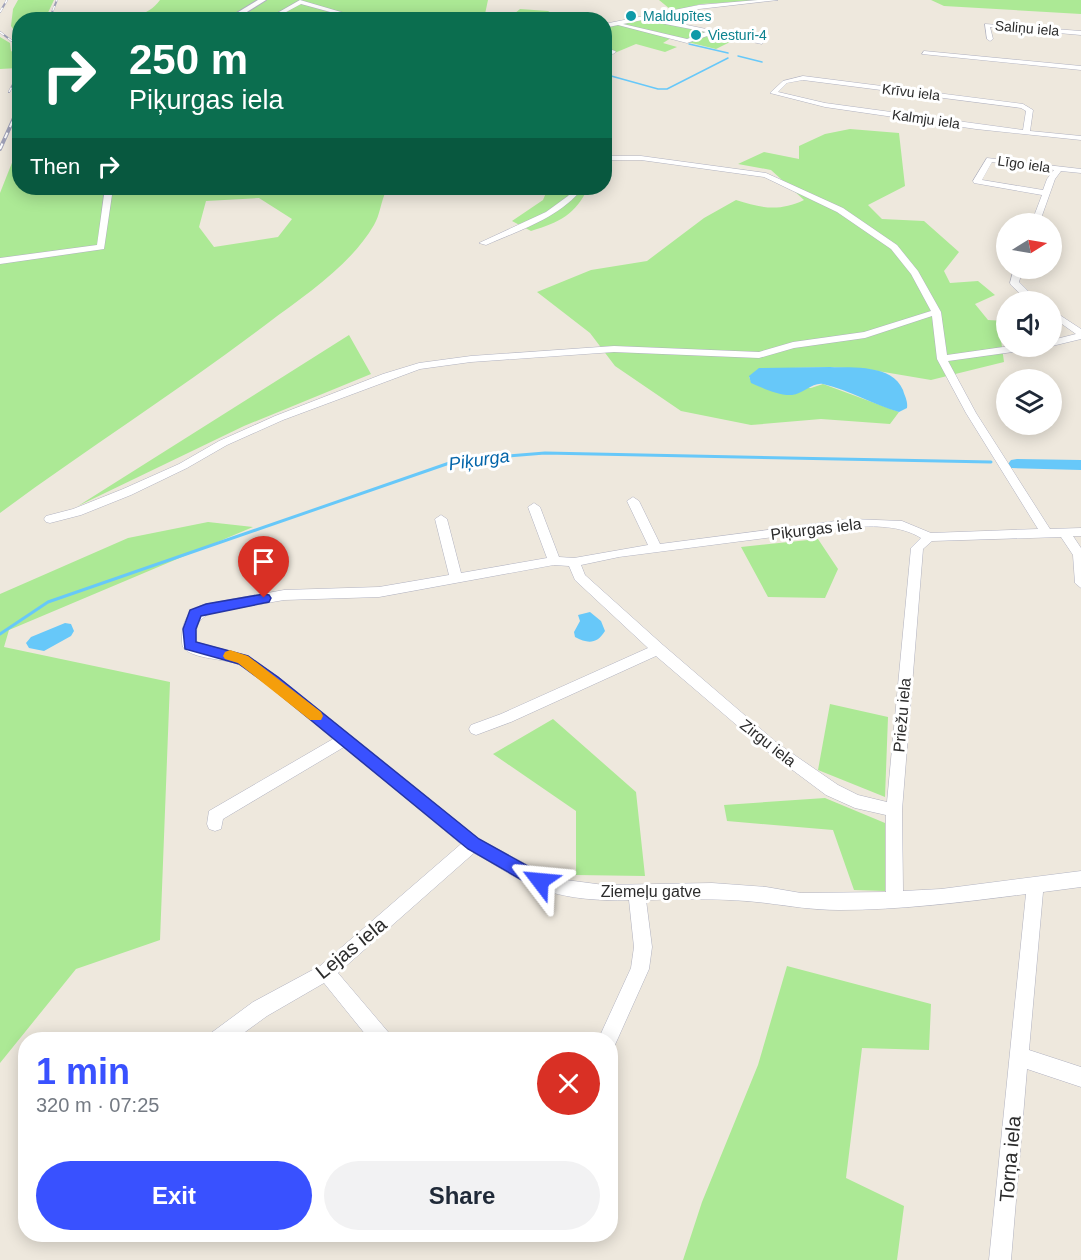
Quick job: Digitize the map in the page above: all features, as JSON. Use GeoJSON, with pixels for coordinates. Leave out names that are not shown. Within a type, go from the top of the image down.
{"type":"FeatureCollection","features":[{"type":"Feature","properties":{"kind":"street"},"geometry":{"type":"LineString","coordinates":[[242,12],[263,0]]}},
{"type":"Feature","properties":{"kind":"street"},"geometry":{"type":"LineString","coordinates":[[612,25],[699,7],[775,0]]}},
{"type":"Feature","properties":{"kind":"street"},"geometry":{"type":"LineString","coordinates":[[280,12],[298,1],[338,12]]}},
{"type":"Feature","properties":{"kind":"street"},"geometry":{"type":"LineString","coordinates":[[646,17],[762,42]]}},
{"type":"Feature","properties":{"kind":"street"},"geometry":{"type":"LineString","coordinates":[[616,24],[687,41],[712,32]]}},
{"type":"Feature","properties":{"kind":"street","name":"Saliņu iela"},"geometry":{"type":"LineString","coordinates":[[990,39],[987,25],[1053,28],[1081,33]]}},
{"type":"Feature","properties":{"kind":"street"},"geometry":{"type":"LineString","coordinates":[[924,53],[1081,68]]}},
{"type":"Feature","properties":{"kind":"street","name":"Krīvu iela"},"geometry":{"type":"LineString","coordinates":[[773,93],[785,82],[802,78],[1023,106],[1030,110],[1026,130]]}},
{"type":"Feature","properties":{"kind":"street","name":"Kalmju iela"},"geometry":{"type":"LineString","coordinates":[[773,93],[825,105],[976,127],[1026,130],[1081,138]]}},
{"type":"Feature","properties":{"kind":"street"},"geometry":{"type":"LineString","coordinates":[[612,158],[628,157],[754,172],[776,179],[840,210],[894,247],[915,273],[936,312],[942,359],[971,413],[1046,532]]}},
{"type":"Feature","properties":{"kind":"street","name":"Līgo iela"},"geometry":{"type":"LineString","coordinates":[[1046,193],[977,181],[990,160],[1081,171]]}},
{"type":"Feature","properties":{"kind":"street"},"geometry":{"type":"LineString","coordinates":[[1039,213],[1053,174],[1059,169]]}},
{"type":"Feature","properties":{"kind":"street"},"geometry":{"type":"LineString","coordinates":[[0,261],[101,247],[108,195]]}},
{"type":"Feature","properties":{"kind":"street"},"geometry":{"type":"LineString","coordinates":[[483,243],[551,211],[573,195]]}},
{"type":"Feature","properties":{"kind":"street"},"geometry":{"type":"LineString","coordinates":[[1016,279],[1014,284],[1021,291]]}},
{"type":"Feature","properties":{"kind":"street"},"geometry":{"type":"LineString","coordinates":[[50,519],[77,512],[127,492],[183,466],[223,443],[279,418],[387,375],[419,366],[471,359],[614,349],[759,355],[794,345],[865,335],[936,312]]}},
{"type":"Feature","properties":{"kind":"street"},"geometry":{"type":"LineString","coordinates":[[1062,321],[1081,335]]}},
{"type":"Feature","properties":{"kind":"street"},"geometry":{"type":"LineString","coordinates":[[906,322],[939,329]]}},
{"type":"Feature","properties":{"kind":"street"},"geometry":{"type":"LineString","coordinates":[[1062,340],[1081,335]]}},
{"type":"Feature","properties":{"kind":"street"},"geometry":{"type":"LineString","coordinates":[[942,359],[996,351]]}},
{"type":"Feature","properties":{"kind":"street"},"geometry":{"type":"LineString","coordinates":[[633,501],[656,548]]}},
{"type":"Feature","properties":{"kind":"street"},"geometry":{"type":"LineString","coordinates":[[534,507],[554,561]]}},
{"type":"Feature","properties":{"kind":"street"},"geometry":{"type":"LineString","coordinates":[[441,519],[456,579]]}},
{"type":"Feature","properties":{"kind":"street","name":"Piķurgas iela"},"geometry":{"type":"LineString","coordinates":[[189,645],[191,620],[195,613],[206,609],[284,595],[379,592],[554,561],[574,562],[656,548],[851,523],[876,522],[901,525],[920,531],[929,537],[1081,532]]}},
{"type":"Feature","properties":{"kind":"street"},"geometry":{"type":"LineString","coordinates":[[1065,533],[1079,555],[1081,583]]}},
{"type":"Feature","properties":{"kind":"street","name":"Priežu iela"},"geometry":{"type":"LineString","coordinates":[[895,900],[894,810],[917,548],[929,537]]}},
{"type":"Feature","properties":{"kind":"street","name":"Zirgu iela"},"geometry":{"type":"LineString","coordinates":[[574,562],[580,577],[719,704],[772,747],[832,790],[855,801],[894,810]]}},
{"type":"Feature","properties":{"kind":"street","name":"Ziemeļu gatve"},"geometry":{"type":"LineString","coordinates":[[189,645],[243,660],[273,681],[473,844],[540,881],[566,888],[604,893],[712,891],[766,895],[801,901],[841,902],[940,897],[1081,879]]}},
{"type":"Feature","properties":{"kind":"street"},"geometry":{"type":"LineString","coordinates":[[476,729],[506,718],[658,649]]}},
{"type":"Feature","properties":{"kind":"street"},"geometry":{"type":"LineString","coordinates":[[214,824],[215,816],[344,740]]}},
{"type":"Feature","properties":{"kind":"street","name":"Lejas iela"},"geometry":{"type":"LineString","coordinates":[[229,1032],[260,1009],[326,972],[473,844]]}},
{"type":"Feature","properties":{"kind":"street","name":"Torņa iela"},"geometry":{"type":"LineString","coordinates":[[1000,1260],[1035,885]]}},
{"type":"Feature","properties":{"kind":"street"},"geometry":{"type":"LineString","coordinates":[[611,1032],[639,969],[643,947],[637,892]]}},
{"type":"Feature","properties":{"kind":"street"},"geometry":{"type":"LineString","coordinates":[[326,972],[375,1032]]}},
{"type":"Feature","properties":{"kind":"street"},"geometry":{"type":"LineString","coordinates":[[1020,1057],[1081,1077]]}},
{"type":"Feature","properties":{"kind":"green space"},"geometry":{"type":"Polygon","coordinates":[[[18,0],[54,0],[48,12],[13,12],[18,0]]]}},
{"type":"Feature","properties":{"kind":"green space"},"geometry":{"type":"Polygon","coordinates":[[[160,0],[488,0],[485,12],[146,12],[160,0]]]}},
{"type":"Feature","properties":{"kind":"green space"},"geometry":{"type":"Polygon","coordinates":[[[659,0],[773,0],[701,4],[677,10],[670,9],[659,0]]]}},
{"type":"Feature","properties":{"kind":"green space"},"geometry":{"type":"Polygon","coordinates":[[[931,0],[1081,0],[1081,14],[944,6],[931,0]]]}},
{"type":"Feature","properties":{"kind":"green space"},"geometry":{"type":"Polygon","coordinates":[[[520,9],[550,12],[516,12],[520,9]]]}},
{"type":"Feature","properties":{"kind":"green space"},"geometry":{"type":"Polygon","coordinates":[[[646,17],[740,37],[716,49],[671,38],[663,43],[677,47],[665,52],[636,44],[612,54],[612,24],[646,17]]]}},
{"type":"Feature","properties":{"kind":"green space"},"geometry":{"type":"Polygon","coordinates":[[[0,37],[10,43],[12,68],[0,69],[0,37]]]}},
{"type":"Feature","properties":{"kind":"green space"},"geometry":{"type":"Polygon","coordinates":[[[850,129],[899,133],[905,186],[868,205],[882,219],[924,221],[959,252],[944,271],[950,283],[978,281],[995,295],[975,304],[988,320],[996,320],[996,357],[1003,357],[1004,362],[931,380],[866,369],[830,367],[791,368],[749,377],[752,383],[811,388],[823,384],[899,412],[890,424],[821,419],[751,425],[681,411],[615,366],[590,333],[537,292],[591,270],[647,261],[704,218],[736,200],[770,208],[795,204],[804,200],[771,170],[738,164],[764,152],[799,159],[799,146],[825,134],[850,129]]]}},
{"type":"Feature","properties":{"kind":"green space"},"geometry":{"type":"Polygon","coordinates":[[[12,163],[12,195],[385,195],[376,221],[364,240],[353,254],[326,279],[201,372],[0,513],[0,193],[12,163]],[[259,198],[206,201],[199,227],[214,247],[278,237],[292,219],[259,198]]]}},
{"type":"Feature","properties":{"kind":"green space"},"geometry":{"type":"Polygon","coordinates":[[[545,195],[584,195],[578,205],[566,216],[531,231],[512,221],[543,200],[545,195]]]}},
{"type":"Feature","properties":{"kind":"green space"},"geometry":{"type":"Polygon","coordinates":[[[349,335],[371,374],[244,426],[78,506],[349,335]]]}},
{"type":"Feature","properties":{"kind":"green space"},"geometry":{"type":"Polygon","coordinates":[[[208,522],[253,527],[9,630],[4,647],[170,682],[160,940],[76,969],[25,1032],[18,1032],[18,1041],[0,1063],[0,594],[128,538],[208,522]]]}},
{"type":"Feature","properties":{"kind":"green space"},"geometry":{"type":"Polygon","coordinates":[[[818,539],[838,569],[825,598],[768,597],[741,547],[818,539]]]}},
{"type":"Feature","properties":{"kind":"green space"},"geometry":{"type":"Polygon","coordinates":[[[830,704],[888,717],[885,797],[818,770],[830,704]]]}},
{"type":"Feature","properties":{"kind":"green space"},"geometry":{"type":"Polygon","coordinates":[[[553,719],[636,792],[645,876],[576,875],[576,811],[493,754],[553,719]]]}},
{"type":"Feature","properties":{"kind":"green space"},"geometry":{"type":"Polygon","coordinates":[[[825,798],[885,823],[885,891],[854,890],[833,830],[727,821],[724,805],[825,798]]]}},
{"type":"Feature","properties":{"kind":"green space"},"geometry":{"type":"Polygon","coordinates":[[[787,966],[931,1004],[929,1050],[862,1048],[846,1178],[904,1206],[897,1260],[683,1260],[702,1202],[758,1065],[787,966]]]}},
{"type":"Feature","properties":{"kind":"water"},"geometry":{"type":"Polygon","coordinates":[[[759,368],[871,369],[890,376],[903,390],[907,408],[899,412],[823,384],[792,395],[782,394],[751,383],[749,376],[759,368]]]}},
{"type":"Feature","properties":{"kind":"water"},"geometry":{"type":"Polygon","coordinates":[[[590,612],[601,621],[605,631],[599,638],[588,642],[575,637],[574,632],[580,621],[578,615],[590,612]]]}},
{"type":"Feature","properties":{"kind":"water"},"geometry":{"type":"Polygon","coordinates":[[[65,623],[71,624],[74,631],[71,636],[44,651],[29,648],[26,643],[31,637],[65,623]]]}},
{"type":"Feature","properties":{"kind":"waterway"},"geometry":{"type":"LineString","coordinates":[[689,44],[728,53]]}},
{"type":"Feature","properties":{"kind":"waterway"},"geometry":{"type":"LineString","coordinates":[[738,56],[762,62]]}},
{"type":"Feature","properties":{"kind":"waterway"},"geometry":{"type":"LineString","coordinates":[[612,76],[658,89],[667,89],[728,58]]}},
{"type":"Feature","properties":{"kind":"waterway","name":"Piķurga"},"geometry":{"type":"LineString","coordinates":[[0,634],[48,602],[458,460],[545,453],[991,462]]}},
{"type":"Feature","properties":{"kind":"waterway","name":"Piķurga"},"geometry":{"type":"LineString","coordinates":[[1017,464],[1081,465]]}},
{"type":"Feature","properties":{"kind":"railway"},"geometry":{"type":"LineString","coordinates":[[0,12],[7,0]]}},
{"type":"Feature","properties":{"kind":"railway"},"geometry":{"type":"LineString","coordinates":[[52,12],[57,0]]}},
{"type":"Feature","properties":{"kind":"railway"},"geometry":{"type":"LineString","coordinates":[[0,32],[12,41]]}},
{"type":"Feature","properties":{"kind":"railway"},"geometry":{"type":"LineString","coordinates":[[9,92],[12,86]]}},
{"type":"Feature","properties":{"kind":"railway"},"geometry":{"type":"LineString","coordinates":[[0,149],[12,122]]}},
{"type":"Feature","properties":{"kind":"slow traffic"},"geometry":{"type":"LineString","coordinates":[[230,656],[243,660],[316,716]]}},
{"type":"Feature","properties":{"kind":"place","name":"Maldupītes"},"geometry":{"type":"Point","coordinates":[631,16]}},
{"type":"Feature","properties":{"kind":"place","name":"Viesturi-4"},"geometry":{"type":"Point","coordinates":[696,35]}},
{"type":"Feature","properties":{"kind":"route"},"geometry":{"type":"LineString","coordinates":[[264,598],[195,613],[189,629],[189,645],[198,650],[221,653],[243,660],[273,681],[473,844],[540,881]]}}]}
